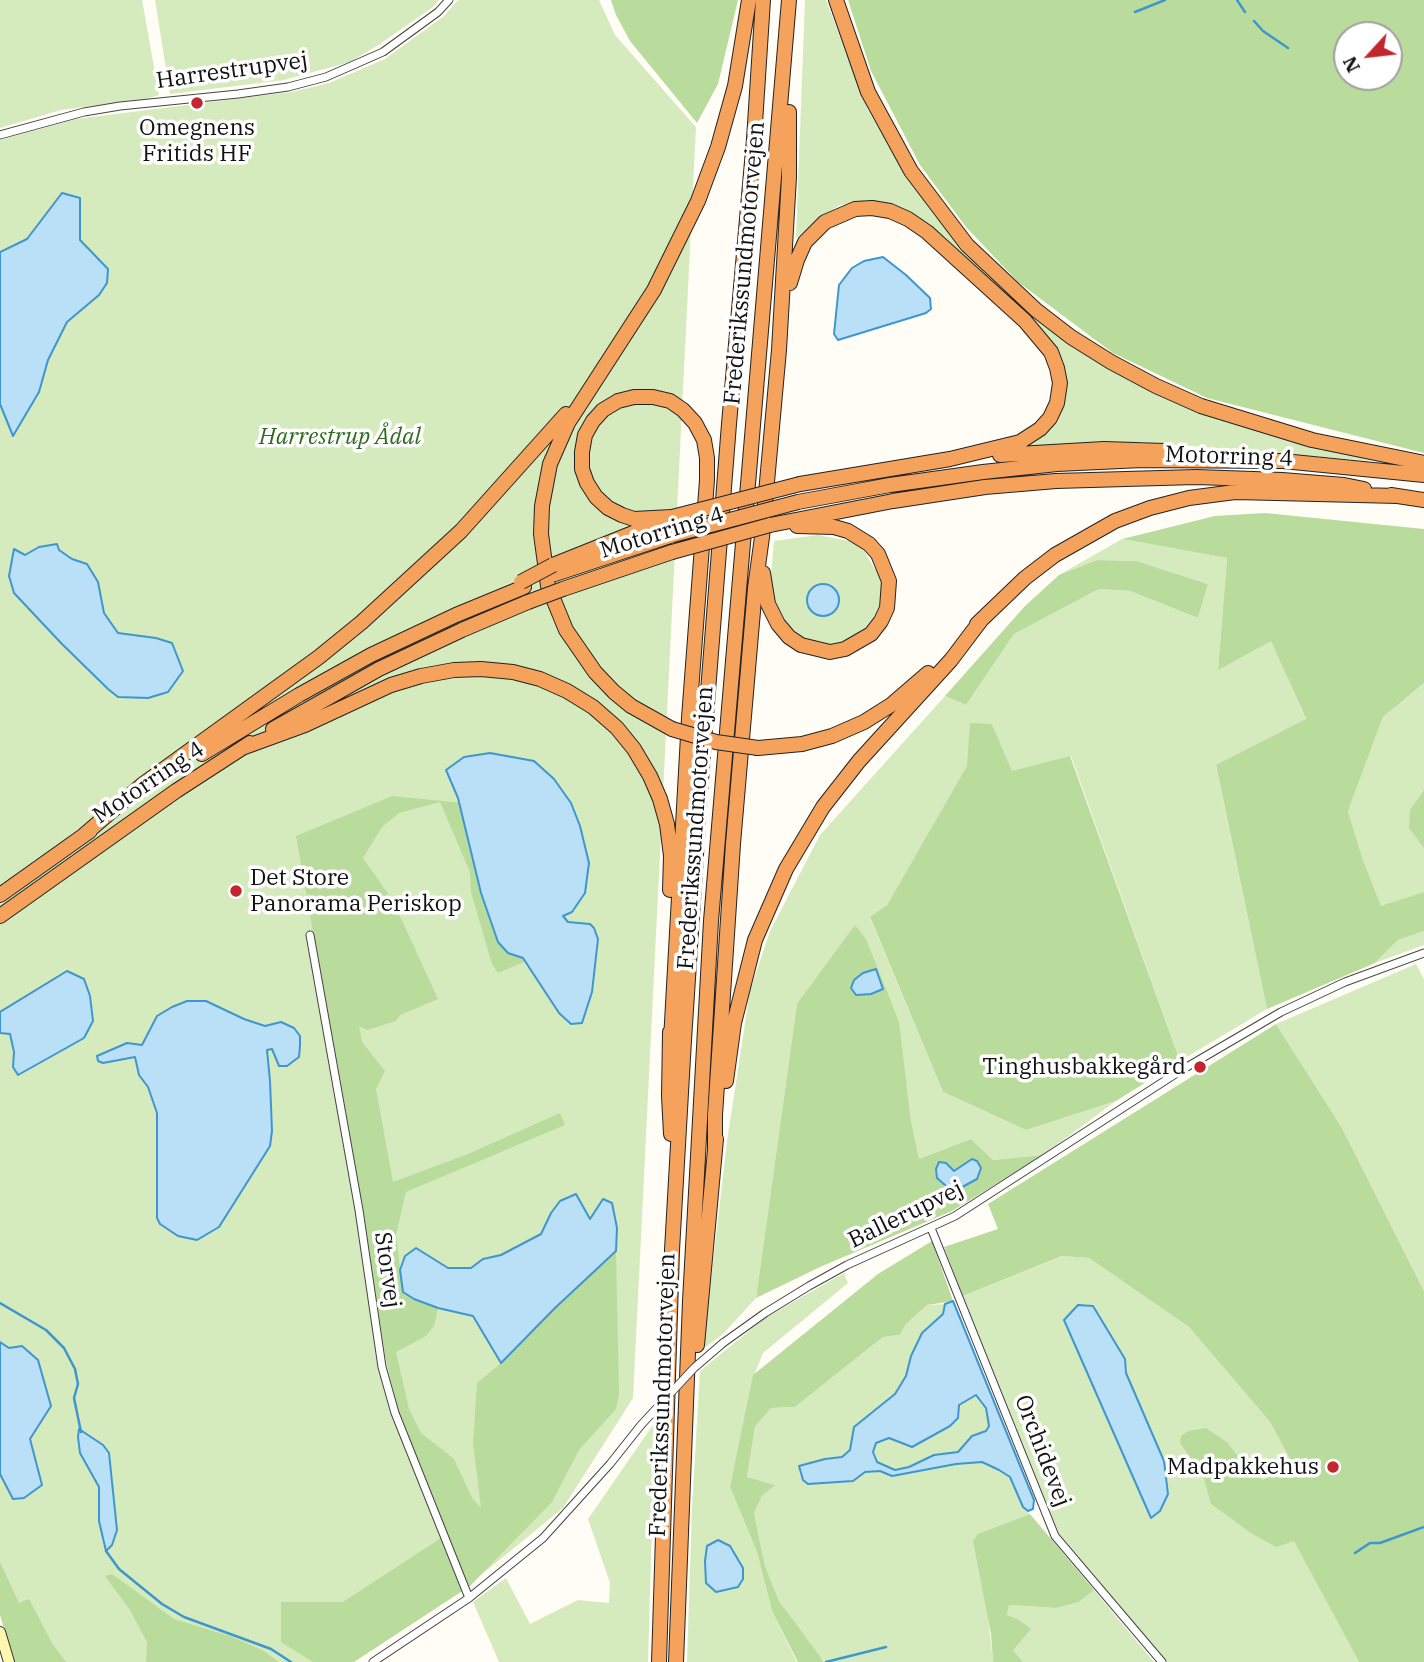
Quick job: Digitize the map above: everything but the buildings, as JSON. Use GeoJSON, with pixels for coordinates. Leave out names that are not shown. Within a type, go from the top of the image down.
{"type":"FeatureCollection","features":[{"type":"Feature","properties":{"kind":"highway"},"geometry":{"type":"LineString","coordinates":[[749,0],[741,57],[727,116],[698,201],[654,290],[588,389],[559,441],[550,464],[546,485],[541,534],[548,586],[566,630],[594,672],[631,706],[672,729],[716,743],[758,747],[802,744],[832,736],[864,722],[914,686],[982,619],[1055,555],[1115,521],[1189,498],[1235,492],[1398,496]]}},
{"type":"Feature","properties":{"kind":"highway","name":"Frederikssundmotorvejen"},"geometry":{"type":"LineString","coordinates":[[659,1662],[675,1206],[700,793],[753,153],[763,0]]}},
{"type":"Feature","properties":{"kind":"highway","name":"Frederikssundmotorvejen"},"geometry":{"type":"LineString","coordinates":[[676,1662],[698,1124],[717,837],[789,0]]}},
{"type":"Feature","properties":{"kind":"highway"},"geometry":{"type":"LineString","coordinates":[[836,0],[852,51],[869,92],[911,171],[967,245],[1036,310],[1071,337],[1111,362],[1200,406],[1312,440],[1424,463]]}},
{"type":"Feature","properties":{"kind":"highway"},"geometry":{"type":"LineString","coordinates":[[766,531],[796,522],[848,531],[869,544],[878,554],[889,581],[887,608],[871,634],[845,649],[831,652],[812,649],[789,637],[778,624],[768,604],[764,586],[766,531],[789,177],[789,23]]}},
{"type":"Feature","properties":{"kind":"highway"},"geometry":{"type":"LineString","coordinates":[[554,570],[673,517],[800,484],[950,459],[1010,446],[1033,435],[1046,424],[1054,410],[1060,389],[1059,375],[1051,352],[1026,321],[953,253],[918,225],[890,211],[872,208],[855,209],[840,214],[818,227],[805,242],[793,269],[779,350]]}},
{"type":"Feature","properties":{"kind":"highway"},"geometry":{"type":"LineString","coordinates":[[84,835],[142,785],[319,657],[380,607],[486,505],[588,389]]}},
{"type":"Feature","properties":{"kind":"highway"},"geometry":{"type":"LineString","coordinates":[[673,517],[634,519],[622,515],[602,503],[587,483],[582,460],[585,435],[603,410],[618,401],[634,397],[653,397],[670,401],[695,423],[704,440],[707,458],[671,1040],[669,1096],[675,1206]]}},
{"type":"Feature","properties":{"kind":"highway"},"geometry":{"type":"LineString","coordinates":[[950,459],[1104,449],[1158,451],[1214,459]]}},
{"type":"Feature","properties":{"kind":"highway","name":"Motorring 4"},"geometry":{"type":"LineString","coordinates":[[0,895],[222,741],[299,695],[371,655],[554,570],[798,502],[890,485],[1007,469],[1081,463],[1214,459],[1283,461],[1424,475]]}},
{"type":"Feature","properties":{"kind":"highway","name":"Motorring 4"},"geometry":{"type":"LineString","coordinates":[[796,522],[892,500],[985,487],[1139,477],[1282,480],[1344,485],[1424,500]]}},
{"type":"Feature","properties":{"kind":"highway"},"geometry":{"type":"LineString","coordinates":[[715,1148],[733,844],[755,588],[766,531]]}},
{"type":"Feature","properties":{"kind":"highway","name":"Motorring 4"},"geometry":{"type":"LineString","coordinates":[[0,916],[176,791],[242,748],[379,670],[462,630],[563,589],[672,552],[766,531]]}},
{"type":"Feature","properties":{"kind":"highway"},"geometry":{"type":"LineString","coordinates":[[684,1430],[693,1381],[715,1148],[734,1023],[755,940],[786,869],[823,807],[859,761],[951,660],[982,619]]}},
{"type":"Feature","properties":{"kind":"highway"},"geometry":{"type":"LineString","coordinates":[[242,748],[305,725],[391,685],[453,670],[513,672],[540,679],[567,691],[593,708],[617,728],[634,749],[650,776],[667,824],[671,856],[668,1000],[671,1040]]}},
{"type":"Feature","properties":{"kind":"street","name":"Harrestrupvej"},"geometry":{"type":"LineString","coordinates":[[0,135],[83,113],[263,90],[326,77],[383,52],[438,12],[449,0]]}},
{"type":"Feature","properties":{"kind":"street","name":"Storvej"},"geometry":{"type":"LineString","coordinates":[[310,935],[359,1210],[382,1367],[395,1413],[469,1598]]}},
{"type":"Feature","properties":{"kind":"street","name":"Ballerupvej"},"geometry":{"type":"LineString","coordinates":[[373,1662],[469,1598],[512,1565],[564,1517],[641,1424],[694,1368],[765,1313],[847,1265],[931,1228],[982,1200],[1248,1030],[1345,982],[1424,953]]}},
{"type":"Feature","properties":{"kind":"street","name":"Orchidevej"},"geometry":{"type":"LineString","coordinates":[[931,1228],[1055,1536],[1162,1662]]}},
{"type":"Feature","properties":{"kind":"street"},"geometry":{"type":"LineString","coordinates":[[0,1632],[9,1662]]}},
{"type":"Feature","properties":{"kind":"green space"},"geometry":{"type":"Polygon","coordinates":[[[0,0],[142,0],[159,95],[61,110],[0,128],[0,0]]]}},
{"type":"Feature","properties":{"kind":"green space"},"geometry":{"type":"Polygon","coordinates":[[[155,0],[439,0],[380,44],[350,62],[284,80],[170,94],[155,0]]]}},
{"type":"Feature","properties":{"kind":"green space","name":"Harrestrup Ådal"},"geometry":{"type":"Polygon","coordinates":[[[458,0],[599,0],[615,35],[696,127],[633,1398],[563,1508],[481,1575],[341,1662],[15,1662],[0,1604],[0,140],[76,119],[291,92],[329,83],[385,59],[444,16],[458,0]]]}},
{"type":"Feature","properties":{"kind":"green space"},"geometry":{"type":"Polygon","coordinates":[[[611,0],[738,0],[718,84],[697,123],[630,41],[611,0]]]}},
{"type":"Feature","properties":{"kind":"green space"},"geometry":{"type":"Polygon","coordinates":[[[805,0],[826,0],[867,108],[890,148],[934,215],[979,263],[1115,371],[1289,439],[1372,461],[1143,442],[1024,446],[1058,422],[1068,384],[1054,345],[945,237],[910,216],[872,203],[840,205],[816,220],[796,238],[805,0]]]}},
{"type":"Feature","properties":{"kind":"green space"},"geometry":{"type":"Polygon","coordinates":[[[848,0],[1424,0],[1424,453],[1207,398],[1113,353],[1018,282],[966,227],[920,165],[871,71],[848,0]]]}},
{"type":"Feature","properties":{"kind":"green space"},"geometry":{"type":"Polygon","coordinates":[[[1265,513],[1424,529],[1424,683],[1383,717],[1348,811],[1381,906],[1424,892],[1424,931],[1398,940],[1375,963],[1267,1009],[1216,765],[1306,719],[1271,641],[1218,670],[1227,558],[1122,539],[1215,516],[1265,513]]]}},
{"type":"Feature","properties":{"kind":"green space"},"geometry":{"type":"Polygon","coordinates":[[[818,535],[854,542],[864,551],[881,579],[882,600],[874,616],[861,633],[846,642],[821,645],[805,638],[787,625],[773,597],[771,576],[774,541],[818,535]]]}},
{"type":"Feature","properties":{"kind":"green space"},"geometry":{"type":"Polygon","coordinates":[[[1122,539],[1227,558],[1218,669],[1271,640],[1306,720],[1216,766],[1267,1009],[1180,1061],[1071,756],[1012,772],[992,724],[887,905],[870,918],[943,1092],[1026,1130],[1116,1101],[1043,1155],[993,1160],[971,1139],[919,1159],[910,1115],[797,1004],[756,1298],[724,1333],[703,1349],[727,1141],[750,991],[770,931],[820,835],[945,696],[966,705],[1014,634],[1099,589],[1130,591],[1198,618],[1208,584],[1137,561],[1097,560],[1059,575],[1122,539]]]}},
{"type":"Feature","properties":{"kind":"green space"},"geometry":{"type":"Polygon","coordinates":[[[1097,560],[1137,561],[1208,584],[1198,618],[1130,591],[1099,589],[1014,634],[966,705],[945,696],[1025,606],[1059,575],[1097,560]]]}},
{"type":"Feature","properties":{"kind":"green space"},"geometry":{"type":"Polygon","coordinates":[[[1424,683],[1424,892],[1381,907],[1348,811],[1383,717],[1424,683]]]}},
{"type":"Feature","properties":{"kind":"green space"},"geometry":{"type":"Polygon","coordinates":[[[970,723],[992,724],[1012,771],[1070,756],[1180,1061],[1116,1101],[1026,1130],[943,1092],[870,917],[887,905],[967,766],[970,723]]]}},
{"type":"Feature","properties":{"kind":"green space"},"geometry":{"type":"Polygon","coordinates":[[[1424,790],[1424,848],[1409,828],[1410,810],[1424,790]]]}},
{"type":"Feature","properties":{"kind":"green space"},"geometry":{"type":"Polygon","coordinates":[[[392,796],[463,803],[533,958],[498,973],[492,964],[471,892],[470,872],[440,802],[399,813],[382,827],[363,858],[393,901],[438,999],[400,1015],[396,1021],[367,1030],[359,1026],[362,1042],[385,1071],[376,1089],[393,1182],[468,1154],[560,1113],[565,1125],[406,1192],[396,1235],[403,1292],[438,1308],[434,1326],[426,1336],[396,1352],[409,1409],[421,1433],[454,1459],[472,1498],[481,1508],[473,1443],[477,1383],[616,1251],[619,1394],[616,1409],[579,1450],[552,1502],[470,1586],[354,1662],[313,1662],[281,1642],[281,1602],[343,1602],[447,1534],[397,1410],[385,1354],[361,1201],[296,836],[392,796]]]}},
{"type":"Feature","properties":{"kind":"green space"},"geometry":{"type":"Polygon","coordinates":[[[855,925],[866,939],[899,1022],[910,1115],[919,1159],[971,1139],[993,1160],[1043,1155],[952,1211],[820,1267],[756,1298],[797,1004],[855,925]]]}},
{"type":"Feature","properties":{"kind":"green space"},"geometry":{"type":"Polygon","coordinates":[[[1424,931],[1424,945],[1375,963],[1398,940],[1424,931]]]}},
{"type":"Feature","properties":{"kind":"green space"},"geometry":{"type":"Polygon","coordinates":[[[1416,964],[1424,979],[1424,1291],[1342,1128],[1276,1024],[1416,964]]]}},
{"type":"Feature","properties":{"kind":"green space"},"geometry":{"type":"Polygon","coordinates":[[[1276,1024],[1342,1128],[1424,1291],[1424,1662],[1359,1662],[1294,1541],[1276,1547],[1251,1533],[1211,1504],[1203,1475],[1180,1443],[1181,1436],[1188,1431],[1206,1428],[1228,1443],[1245,1466],[1263,1480],[1290,1459],[1270,1422],[1189,1327],[1089,1258],[1062,1256],[963,1296],[944,1247],[998,1229],[988,1204],[1276,1024]]]}},
{"type":"Feature","properties":{"kind":"green space"},"geometry":{"type":"Polygon","coordinates":[[[932,1241],[953,1301],[927,1305],[906,1324],[900,1335],[883,1337],[795,1407],[771,1408],[755,1427],[747,1477],[775,1485],[762,1496],[754,1513],[765,1566],[779,1601],[824,1662],[798,1662],[772,1611],[757,1552],[730,1487],[753,1375],[878,1274],[932,1241]]]}},
{"type":"Feature","properties":{"kind":"green space"},"geometry":{"type":"Polygon","coordinates":[[[1063,1256],[1089,1258],[1189,1327],[1270,1422],[1290,1459],[1263,1480],[1245,1466],[1227,1443],[1196,1465],[1203,1475],[1212,1504],[1294,1540],[1359,1662],[1167,1662],[1059,1533],[963,1296],[1063,1256]]]}},
{"type":"Feature","properties":{"kind":"green space"},"geometry":{"type":"Polygon","coordinates":[[[844,1273],[848,1283],[763,1353],[755,1373],[730,1487],[757,1552],[772,1611],[797,1662],[687,1662],[700,1371],[765,1318],[844,1273]]]}},
{"type":"Feature","properties":{"kind":"green space"},"geometry":{"type":"Polygon","coordinates":[[[945,1304],[943,1314],[916,1344],[906,1376],[895,1394],[854,1427],[850,1450],[842,1457],[799,1467],[800,1474],[808,1484],[853,1481],[865,1472],[880,1471],[892,1475],[982,1462],[1010,1477],[1023,1507],[1030,1514],[979,1534],[993,1662],[825,1662],[811,1647],[779,1601],[765,1566],[754,1513],[762,1496],[774,1485],[747,1477],[755,1427],[771,1408],[795,1407],[883,1337],[900,1335],[906,1324],[927,1305],[945,1304]]]}},
{"type":"Feature","properties":{"kind":"green space"},"geometry":{"type":"Polygon","coordinates":[[[976,1395],[986,1408],[989,1426],[958,1452],[934,1455],[909,1467],[895,1470],[877,1462],[873,1452],[876,1443],[889,1437],[912,1447],[950,1426],[958,1418],[959,1405],[976,1395]]]}},
{"type":"Feature","properties":{"kind":"green space"},"geometry":{"type":"Polygon","coordinates":[[[655,1422],[648,1662],[499,1662],[473,1602],[506,1578],[530,1624],[578,1600],[609,1603],[610,1583],[588,1519],[655,1422]]]}},
{"type":"Feature","properties":{"kind":"green space"},"geometry":{"type":"Polygon","coordinates":[[[1030,1514],[1094,1590],[1079,1602],[1056,1608],[1009,1605],[1007,1615],[1031,1629],[1013,1650],[1023,1662],[993,1662],[991,1634],[973,1541],[978,1534],[1030,1514]]]}},
{"type":"Feature","properties":{"kind":"green space"},"geometry":{"type":"Polygon","coordinates":[[[0,1562],[19,1603],[29,1599],[53,1645],[66,1662],[14,1662],[0,1615],[0,1562]]]}},
{"type":"Feature","properties":{"kind":"green space"},"geometry":{"type":"Polygon","coordinates":[[[112,1574],[174,1619],[230,1636],[262,1650],[279,1662],[146,1662],[147,1642],[130,1610],[105,1576],[112,1574]]]}},
{"type":"Feature","properties":{"kind":"green space"},"geometry":{"type":"Polygon","coordinates":[[[1094,1590],[1154,1662],[1023,1662],[1013,1650],[1007,1615],[1009,1605],[1056,1608],[1079,1602],[1094,1590]]]}},
{"type":"Feature","properties":{"kind":"water"},"geometry":{"type":"Polygon","coordinates":[[[62,193],[80,198],[80,240],[108,269],[107,283],[99,295],[67,322],[48,360],[39,392],[13,436],[0,404],[0,252],[27,239],[62,193]]]}},
{"type":"Feature","properties":{"kind":"water"},"geometry":{"type":"Polygon","coordinates":[[[883,257],[930,298],[931,309],[926,313],[838,340],[834,334],[839,285],[852,268],[864,261],[883,257]]]}},
{"type":"Feature","properties":{"kind":"water"},"geometry":{"type":"Polygon","coordinates":[[[57,544],[59,550],[72,559],[87,564],[98,582],[104,613],[118,633],[172,643],[183,671],[168,692],[148,698],[118,697],[61,643],[14,593],[9,576],[14,549],[25,555],[39,547],[57,544]]]}},
{"type":"Feature","properties":{"kind":"water"},"geometry":{"type":"Polygon","coordinates":[[[823,584],[834,589],[839,600],[834,611],[823,616],[812,611],[807,600],[812,589],[823,584]]]}},
{"type":"Feature","properties":{"kind":"water"},"geometry":{"type":"Polygon","coordinates":[[[490,753],[534,761],[554,779],[571,803],[580,826],[589,863],[585,893],[572,912],[563,916],[568,922],[590,924],[598,939],[592,992],[582,1023],[571,1024],[559,1013],[523,958],[508,953],[498,942],[481,893],[458,798],[446,770],[464,757],[490,753]]]}},
{"type":"Feature","properties":{"kind":"water"},"geometry":{"type":"Polygon","coordinates":[[[876,969],[883,989],[871,994],[856,995],[851,988],[854,980],[863,973],[876,969]]]}},
{"type":"Feature","properties":{"kind":"water"},"geometry":{"type":"Polygon","coordinates":[[[67,971],[84,979],[90,996],[93,1021],[84,1038],[18,1075],[13,1067],[14,1052],[10,1034],[0,1033],[0,1012],[67,971]]]}},
{"type":"Feature","properties":{"kind":"water"},"geometry":{"type":"Polygon","coordinates":[[[187,1001],[206,1001],[265,1026],[281,1022],[294,1028],[300,1036],[299,1057],[287,1066],[279,1066],[272,1049],[267,1050],[272,1131],[270,1146],[219,1227],[197,1240],[178,1236],[160,1224],[157,1218],[157,1113],[148,1087],[139,1075],[135,1057],[103,1063],[98,1061],[97,1056],[127,1043],[142,1045],[157,1016],[187,1001]]]}},
{"type":"Feature","properties":{"kind":"water"},"geometry":{"type":"Polygon","coordinates":[[[972,1159],[977,1161],[981,1168],[977,1179],[953,1192],[937,1178],[936,1169],[939,1162],[946,1163],[954,1171],[972,1159]]]}},
{"type":"Feature","properties":{"kind":"water"},"geometry":{"type":"Polygon","coordinates":[[[576,1194],[590,1219],[603,1199],[612,1203],[617,1228],[616,1251],[501,1363],[473,1316],[438,1308],[403,1292],[400,1270],[405,1256],[416,1248],[448,1268],[471,1268],[483,1259],[501,1255],[541,1234],[560,1201],[576,1194]]]}},
{"type":"Feature","properties":{"kind":"water"},"geometry":{"type":"Polygon","coordinates":[[[953,1301],[1034,1500],[1033,1509],[1028,1511],[1023,1507],[1010,1477],[982,1462],[892,1476],[880,1471],[865,1472],[853,1481],[808,1484],[803,1480],[799,1466],[842,1457],[850,1450],[854,1427],[895,1394],[906,1376],[911,1356],[922,1333],[943,1314],[945,1304],[953,1301]],[[976,1395],[959,1405],[958,1418],[950,1426],[912,1447],[889,1438],[876,1443],[873,1452],[877,1462],[895,1470],[909,1467],[934,1455],[958,1452],[972,1436],[986,1431],[989,1426],[986,1408],[976,1395]]]}},
{"type":"Feature","properties":{"kind":"water"},"geometry":{"type":"Polygon","coordinates":[[[1078,1305],[1093,1306],[1125,1359],[1126,1373],[1164,1461],[1168,1494],[1160,1511],[1151,1518],[1064,1320],[1078,1305]]]}},
{"type":"Feature","properties":{"kind":"water"},"geometry":{"type":"Polygon","coordinates":[[[0,1342],[9,1348],[22,1346],[38,1360],[51,1406],[30,1439],[42,1485],[24,1498],[13,1499],[0,1474],[0,1342]]]}},
{"type":"Feature","properties":{"kind":"water"},"geometry":{"type":"Polygon","coordinates":[[[79,1429],[103,1445],[109,1453],[117,1530],[112,1545],[106,1551],[99,1521],[99,1487],[80,1453],[79,1429]]]}},
{"type":"Feature","properties":{"kind":"water"},"geometry":{"type":"Polygon","coordinates":[[[718,1540],[730,1546],[743,1568],[743,1579],[738,1587],[716,1592],[706,1583],[705,1561],[707,1546],[718,1540]]]}},
{"type":"Feature","properties":{"kind":"waterway"},"geometry":{"type":"LineString","coordinates":[[1135,12],[1165,0]]}},
{"type":"Feature","properties":{"kind":"waterway"},"geometry":{"type":"LineString","coordinates":[[1237,0],[1245,12]]}},
{"type":"Feature","properties":{"kind":"waterway"},"geometry":{"type":"LineString","coordinates":[[1254,21],[1263,31],[1288,48]]}},
{"type":"Feature","properties":{"kind":"waterway"},"geometry":{"type":"LineString","coordinates":[[0,1303],[46,1330],[64,1348],[75,1369],[78,1384],[74,1398],[81,1432]]}},
{"type":"Feature","properties":{"kind":"waterway"},"geometry":{"type":"LineString","coordinates":[[1355,1553],[1370,1543],[1380,1543],[1424,1527]]}},
{"type":"Feature","properties":{"kind":"waterway"},"geometry":{"type":"LineString","coordinates":[[106,1551],[119,1569],[162,1604],[184,1617],[271,1649],[291,1662]]}},
{"type":"Feature","properties":{"kind":"waterway"},"geometry":{"type":"LineString","coordinates":[[826,1662],[886,1647]]}},
{"type":"Feature","properties":{"kind":"place","name":"Omegnens Fritids HF"},"geometry":{"type":"Point","coordinates":[197,103]}},
{"type":"Feature","properties":{"kind":"place","name":"Det Store Panorama Periskop"},"geometry":{"type":"Point","coordinates":[236,891]}},
{"type":"Feature","properties":{"kind":"place","name":"Tinghusbakkegård"},"geometry":{"type":"Point","coordinates":[1200,1067]}},
{"type":"Feature","properties":{"kind":"place","name":"Madpakkehus"},"geometry":{"type":"Point","coordinates":[1333,1467]}}]}
